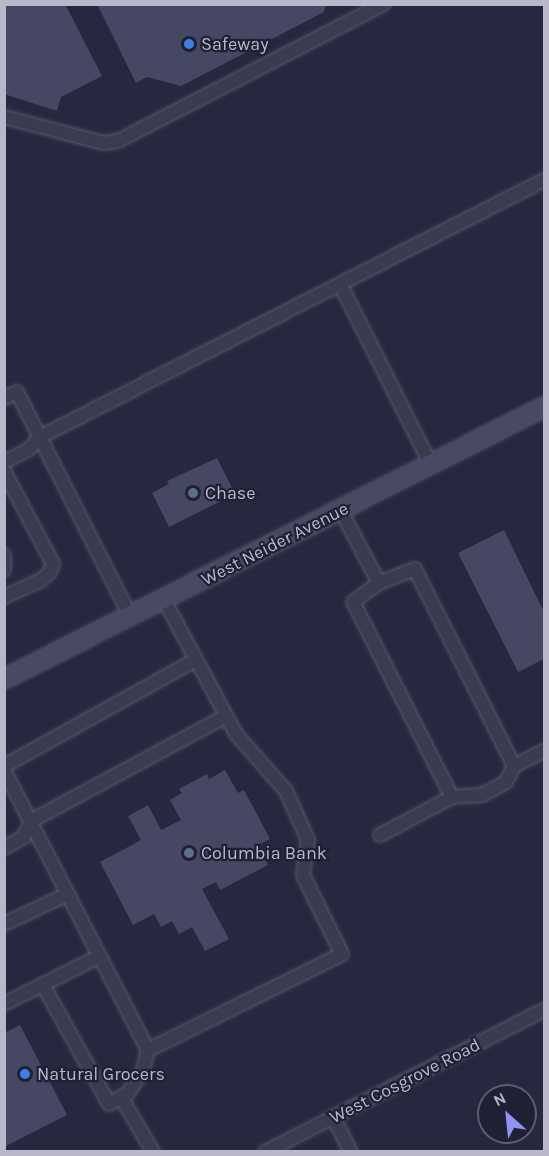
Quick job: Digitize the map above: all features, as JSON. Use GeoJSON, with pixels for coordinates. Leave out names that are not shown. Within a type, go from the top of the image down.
{"type":"FeatureCollection","features":[{"type":"Feature","properties":{"kind":"main road","name":"West Neider Avenue"},"geometry":{"type":"LineString","coordinates":[[4,679],[544,407]]}},
{"type":"Feature","properties":{"kind":"lane"},"geometry":{"type":"LineString","coordinates":[[4,117],[104,143],[118,141],[384,4]]}},
{"type":"Feature","properties":{"kind":"lane"},"geometry":{"type":"LineString","coordinates":[[4,462],[28,450],[40,437],[544,180]]}},
{"type":"Feature","properties":{"kind":"lane"},"geometry":{"type":"LineString","coordinates":[[340,284],[431,465]]}},
{"type":"Feature","properties":{"kind":"lane"},"geometry":{"type":"LineString","coordinates":[[4,398],[17,392],[130,616]]}},
{"type":"Feature","properties":{"kind":"lane"},"geometry":{"type":"LineString","coordinates":[[4,471],[53,564],[50,572],[41,580],[4,597]]}},
{"type":"Feature","properties":{"kind":"lane"},"geometry":{"type":"LineString","coordinates":[[341,511],[379,583]]}},
{"type":"Feature","properties":{"kind":"lane"},"geometry":{"type":"LineString","coordinates":[[4,555],[4,570]]}},
{"type":"Feature","properties":{"kind":"lane"},"geometry":{"type":"LineString","coordinates":[[452,797],[353,602],[379,583],[415,569],[514,765]]}},
{"type":"Feature","properties":{"kind":"lane"},"geometry":{"type":"LineString","coordinates":[[148,1050],[342,954],[303,875],[308,840],[286,790],[236,734],[164,600]]}},
{"type":"Feature","properties":{"kind":"lane"},"geometry":{"type":"LineString","coordinates":[[43,985],[109,1104],[127,1094],[143,1071],[148,1050],[4,768],[195,660]]}},
{"type":"Feature","properties":{"kind":"lane"},"geometry":{"type":"LineString","coordinates":[[4,848],[24,837],[31,821],[226,716]]}},
{"type":"Feature","properties":{"kind":"lane"},"geometry":{"type":"LineString","coordinates":[[380,835],[452,797],[482,795],[506,782],[514,765],[544,751]]}},
{"type":"Feature","properties":{"kind":"lane"},"geometry":{"type":"LineString","coordinates":[[4,924],[68,894]]}},
{"type":"Feature","properties":{"kind":"lane"},"geometry":{"type":"LineString","coordinates":[[4,1004],[100,956]]}},
{"type":"Feature","properties":{"kind":"lane","name":"West Cosgrove Road"},"geometry":{"type":"LineString","coordinates":[[266,1152],[544,1010]]}},
{"type":"Feature","properties":{"kind":"lane"},"geometry":{"type":"LineString","coordinates":[[122,1097],[153,1152]]}},
{"type":"Feature","properties":{"kind":"lane"},"geometry":{"type":"LineString","coordinates":[[333,1117],[351,1152]]}},
{"type":"Feature","properties":{"kind":"building"},"geometry":{"type":"Polygon","coordinates":[[[4,4],[65,4],[102,76],[61,97],[57,111],[4,94],[4,4]]]}},
{"type":"Feature","properties":{"kind":"building","name":"Safeway"},"geometry":{"type":"Polygon","coordinates":[[[97,4],[326,4],[324,12],[181,86],[147,77],[136,83],[97,4]]]}},
{"type":"Feature","properties":{"kind":"building","name":"Chase"},"geometry":{"type":"Polygon","coordinates":[[[217,458],[235,494],[169,527],[152,493],[169,484],[167,481],[217,458]]]}},
{"type":"Feature","properties":{"kind":"building"},"geometry":{"type":"Polygon","coordinates":[[[504,530],[544,612],[544,659],[518,672],[458,553],[504,530]]]}},
{"type":"Feature","properties":{"kind":"building","name":"Columbia Bank"},"geometry":{"type":"Polygon","coordinates":[[[225,770],[238,793],[244,790],[270,839],[258,845],[268,865],[220,890],[216,882],[202,889],[229,939],[205,951],[192,927],[179,934],[172,921],[161,927],[154,914],[133,925],[100,862],[141,840],[128,816],[148,805],[161,830],[181,820],[170,800],[182,793],[179,789],[207,774],[209,779],[225,770]]]}},
{"type":"Feature","properties":{"kind":"building","name":"Natural Grocers"},"geometry":{"type":"Polygon","coordinates":[[[20,1025],[67,1115],[4,1147],[4,1033],[20,1025]]]}},
{"type":"Feature","properties":{"kind":"place","name":"Safeway"},"geometry":{"type":"Point","coordinates":[189,44]}},
{"type":"Feature","properties":{"kind":"place","name":"Chase"},"geometry":{"type":"Point","coordinates":[193,493]}},
{"type":"Feature","properties":{"kind":"place","name":"Columbia Bank"},"geometry":{"type":"Point","coordinates":[189,853]}},
{"type":"Feature","properties":{"kind":"place","name":"Natural Grocers"},"geometry":{"type":"Point","coordinates":[25,1074]}}]}
